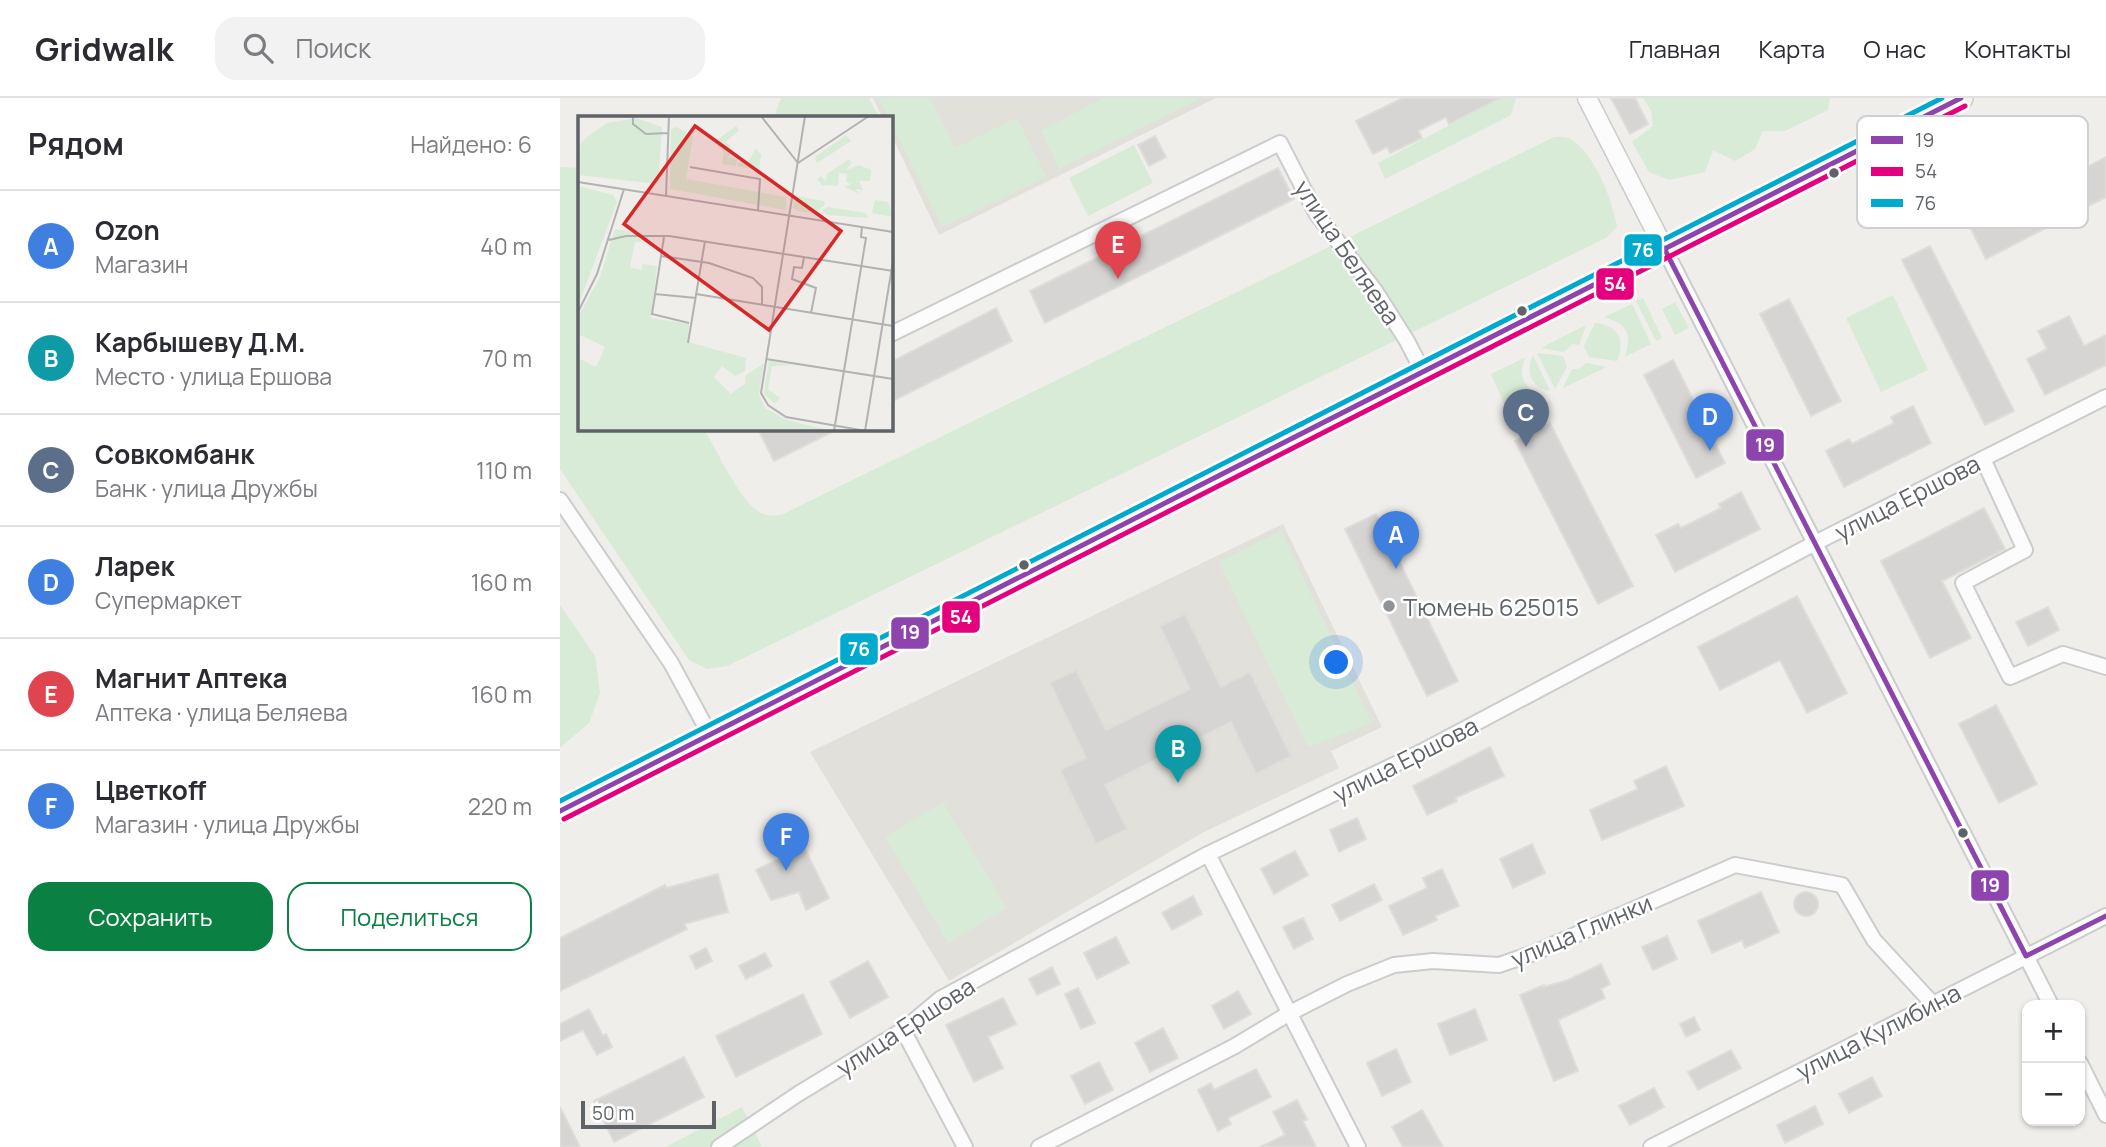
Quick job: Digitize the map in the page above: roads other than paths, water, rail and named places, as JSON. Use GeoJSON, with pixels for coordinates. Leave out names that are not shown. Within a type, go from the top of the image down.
{"type":"FeatureCollection","features":[{"type":"Feature","properties":{"kind":"main road"},"geometry":{"type":"LineString","coordinates":[[1925,116],[1961,98]]}},
{"type":"Feature","properties":{"kind":"main road"},"geometry":{"type":"LineString","coordinates":[[560,811],[1857,151]]}},
{"type":"Feature","properties":{"kind":"street"},"geometry":{"type":"LineString","coordinates":[[1587,98],[2048,1000]]}},
{"type":"Feature","properties":{"kind":"street","name":"улица Беляева"},"geometry":{"type":"LineString","coordinates":[[892,334],[1280,144],[1316,212],[1376,292],[1423,372]]}},
{"type":"Feature","properties":{"kind":"street","name":"улица Ершова"},"geometry":{"type":"LineString","coordinates":[[719,1147],[903,1030],[940,999],[1208,854],[1426,750],[1815,543],[2106,397]]}},
{"type":"Feature","properties":{"kind":"street"},"geometry":{"type":"LineString","coordinates":[[1983,459],[2025,550],[1962,583],[2010,677],[2063,654],[2106,667]]}},
{"type":"Feature","properties":{"kind":"street"},"geometry":{"type":"LineString","coordinates":[[560,500],[671,663],[710,736]]}},
{"type":"Feature","properties":{"kind":"street"},"geometry":{"type":"LineString","coordinates":[[1208,854],[1358,1147]]}},
{"type":"Feature","properties":{"kind":"street","name":"улица Глинки"},"geometry":{"type":"LineString","coordinates":[[1039,1147],[1235,1046],[1288,1014],[1347,984],[1394,965],[1433,961],[1499,965],[1534,953],[1735,865],[1842,885],[1874,940],[1933,1004]]}},
{"type":"Feature","properties":{"kind":"street","name":"улица Кулибина"},"geometry":{"type":"LineString","coordinates":[[1650,1147],[2106,916]]}},
{"type":"Feature","properties":{"kind":"street"},"geometry":{"type":"LineString","coordinates":[[903,1030],[965,1147]]}},
{"type":"Feature","properties":{"kind":"street"},"geometry":{"type":"LineString","coordinates":[[2085,1073],[2106,1115]]}},
{"type":"Feature","properties":{"kind":"place","name":"Магнит Аптека"},"geometry":{"type":"Point","coordinates":[1118,279]}},
{"type":"Feature","properties":{"kind":"place","name":"Совкомбанк"},"geometry":{"type":"Point","coordinates":[1526,447]}},
{"type":"Feature","properties":{"kind":"place","name":"Ларек"},"geometry":{"type":"Point","coordinates":[1710,451]}},
{"type":"Feature","properties":{"kind":"place","name":"Ozon"},"geometry":{"type":"Point","coordinates":[1396,569]}},
{"type":"Feature","properties":{"kind":"place","name":"Тюмень 625015"},"geometry":{"type":"Point","coordinates":[1389,606]}},
{"type":"Feature","properties":{"kind":"place","name":"Карбышеву Д.М."},"geometry":{"type":"Point","coordinates":[1178,783]}},
{"type":"Feature","properties":{"kind":"place","name":"Цветкоff"},"geometry":{"type":"Point","coordinates":[786,871]}}]}
